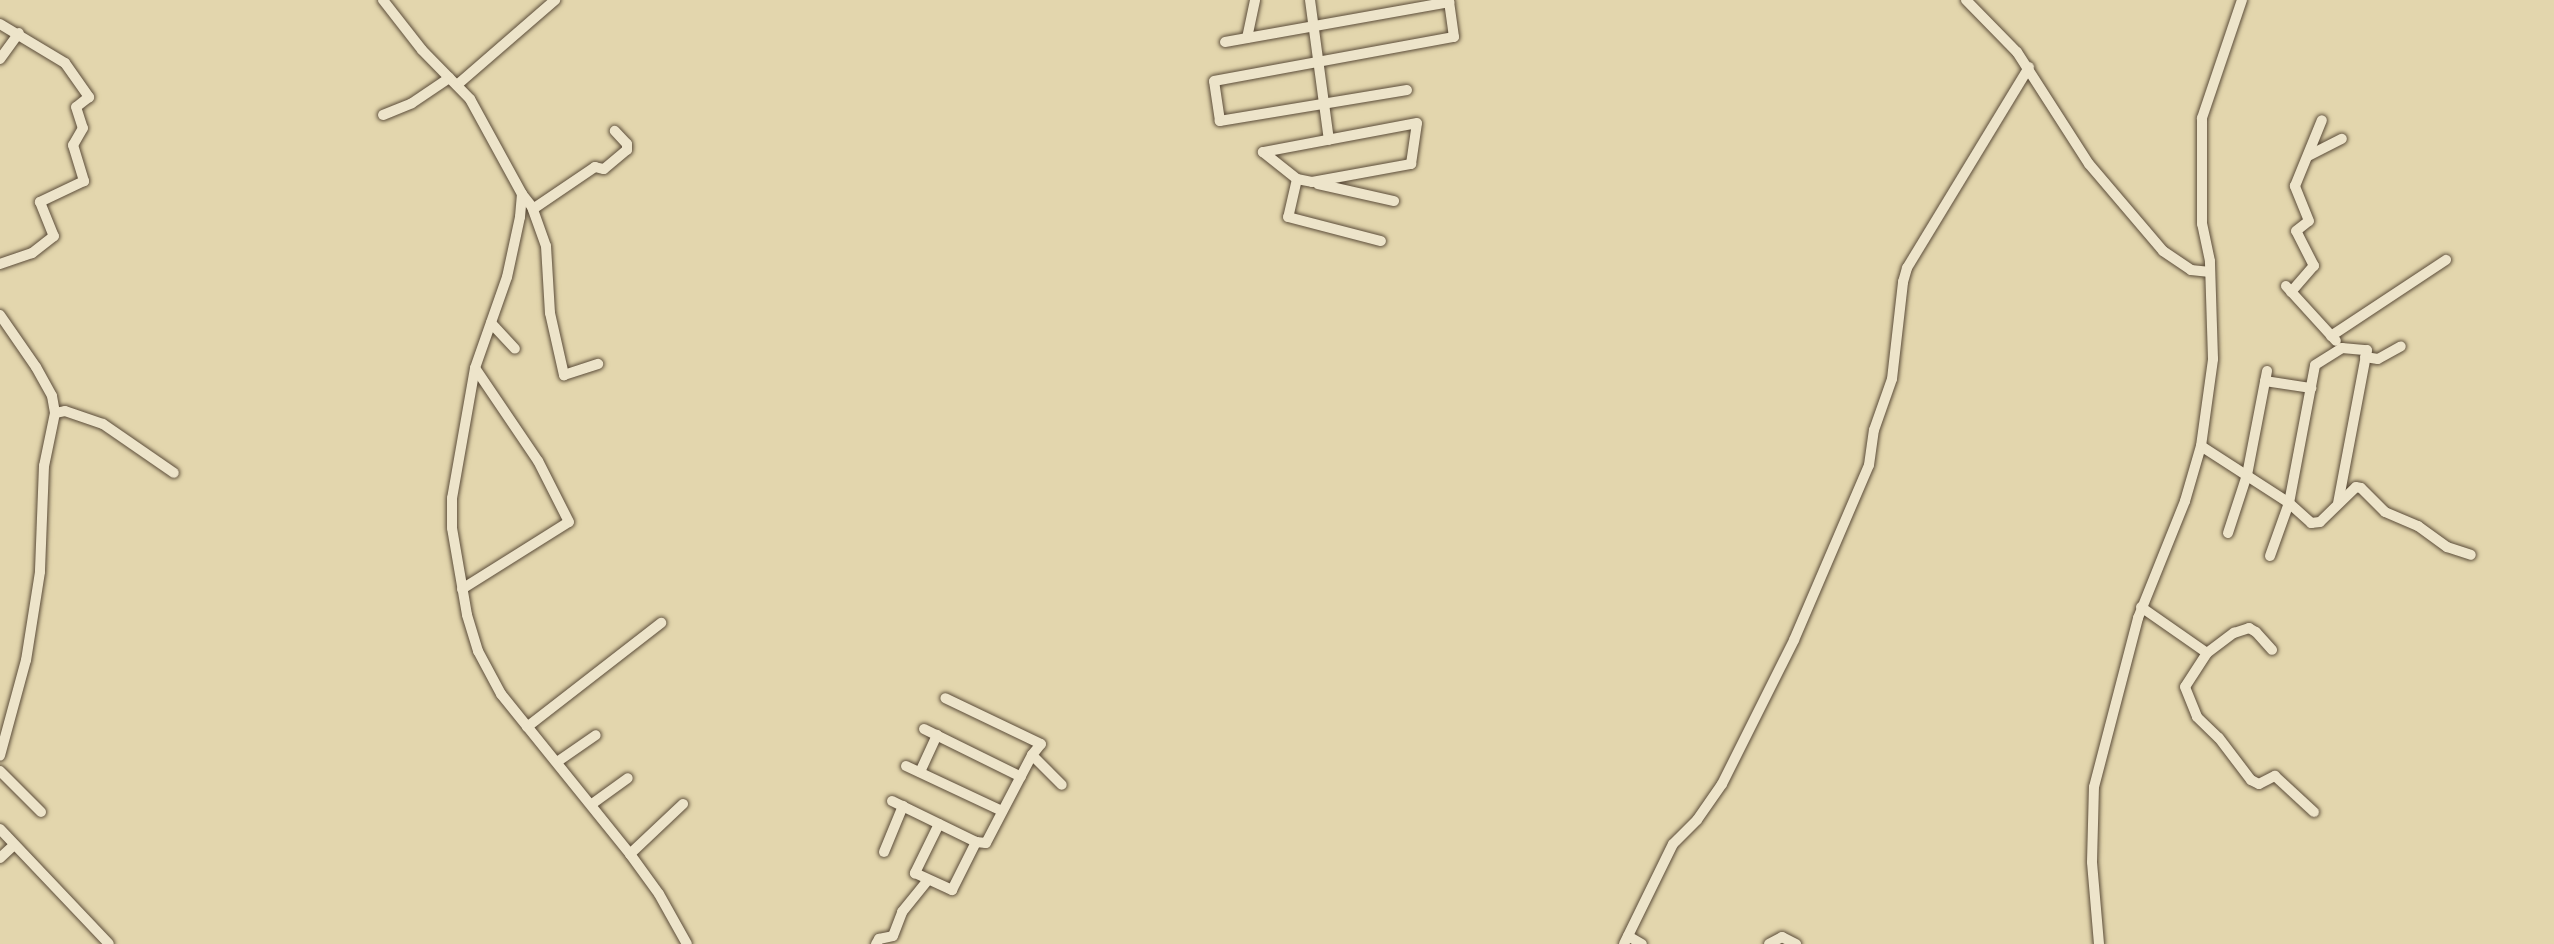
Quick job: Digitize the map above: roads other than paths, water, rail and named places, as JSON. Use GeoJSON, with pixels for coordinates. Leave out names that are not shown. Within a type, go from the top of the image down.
{"type":"FeatureCollection","features":[{"type":"Feature","properties":{"kind":"street"},"geometry":{"type":"LineString","coordinates":[[383,0],[470,99],[533,209],[546,246],[550,313],[563,374],[566,376],[598,364]]}},
{"type":"Feature","properties":{"kind":"street"},"geometry":{"type":"LineString","coordinates":[[383,116],[453,81],[555,0]]}},
{"type":"Feature","properties":{"kind":"street"},"geometry":{"type":"LineString","coordinates":[[1247,38],[1255,0]]}},
{"type":"Feature","properties":{"kind":"street"},"geometry":{"type":"LineString","coordinates":[[1310,0],[1329,140]]}},
{"type":"Feature","properties":{"kind":"street"},"geometry":{"type":"LineString","coordinates":[[1966,0],[2029,67],[2089,164],[2163,251],[2190,270],[2210,272]]}},
{"type":"Feature","properties":{"kind":"street"},"geometry":{"type":"LineString","coordinates":[[2099,944],[2092,862],[2094,787],[2141,607],[2185,500],[2202,446],[2213,359],[2210,272],[2202,212],[2202,118],[2242,0]]}},
{"type":"Feature","properties":{"kind":"street"},"geometry":{"type":"LineString","coordinates":[[1226,42],[1449,1],[1454,37],[1214,81],[1220,121],[1407,90]]}},
{"type":"Feature","properties":{"kind":"street"},"geometry":{"type":"LineString","coordinates":[[0,24],[19,33],[68,66],[88,96],[76,107],[83,128],[73,145],[84,181],[40,202],[54,236],[32,253],[0,264]]}},
{"type":"Feature","properties":{"kind":"street"},"geometry":{"type":"LineString","coordinates":[[0,59],[19,33]]}},
{"type":"Feature","properties":{"kind":"street"},"geometry":{"type":"LineString","coordinates":[[1642,944],[1626,940],[1675,843],[1697,820],[1722,784],[1794,640],[1869,465],[1874,430],[1892,379],[1907,268],[2029,67]]}},
{"type":"Feature","properties":{"kind":"street"},"geometry":{"type":"LineString","coordinates":[[2322,120],[2295,186],[2309,221],[2296,231],[2314,266],[2288,289],[2342,348]]}},
{"type":"Feature","properties":{"kind":"street"},"geometry":{"type":"LineString","coordinates":[[1312,183],[1410,164],[1417,123],[1263,152],[1297,178],[1312,183],[1394,201]]}},
{"type":"Feature","properties":{"kind":"street"},"geometry":{"type":"LineString","coordinates":[[533,209],[595,167],[604,169],[627,150],[628,146],[615,131]]}},
{"type":"Feature","properties":{"kind":"street"},"geometry":{"type":"LineString","coordinates":[[2308,156],[2342,139]]}},
{"type":"Feature","properties":{"kind":"street"},"geometry":{"type":"LineString","coordinates":[[1297,178],[1288,217],[1381,241]]}},
{"type":"Feature","properties":{"kind":"street"},"geometry":{"type":"LineString","coordinates":[[522,194],[509,271],[475,368],[464,419],[451,512],[462,589],[483,661],[501,694],[630,854],[659,894],[687,944]]}},
{"type":"Feature","properties":{"kind":"street"},"geometry":{"type":"LineString","coordinates":[[2331,336],[2446,260]]}},
{"type":"Feature","properties":{"kind":"street"},"geometry":{"type":"LineString","coordinates":[[0,315],[36,367],[52,396],[55,413],[44,466],[40,572],[26,660],[0,756]]}},
{"type":"Feature","properties":{"kind":"street"},"geometry":{"type":"LineString","coordinates":[[491,323],[515,349]]}},
{"type":"Feature","properties":{"kind":"street"},"geometry":{"type":"LineString","coordinates":[[2365,357],[2378,359],[2401,346]]}},
{"type":"Feature","properties":{"kind":"street"},"geometry":{"type":"LineString","coordinates":[[2270,556],[2289,503],[2315,365],[2342,348],[2367,351],[2339,503]]}},
{"type":"Feature","properties":{"kind":"street"},"geometry":{"type":"LineString","coordinates":[[462,589],[569,522],[538,461],[475,368]]}},
{"type":"Feature","properties":{"kind":"street"},"geometry":{"type":"LineString","coordinates":[[2228,533],[2247,475],[2266,376],[2311,388]]}},
{"type":"Feature","properties":{"kind":"street"},"geometry":{"type":"LineString","coordinates":[[55,413],[65,411],[103,424],[174,473]]}},
{"type":"Feature","properties":{"kind":"street"},"geometry":{"type":"LineString","coordinates":[[2202,446],[2289,503],[2315,524],[2356,487],[2361,488],[2385,512],[2418,526],[2447,547],[2471,555]]}},
{"type":"Feature","properties":{"kind":"street"},"geometry":{"type":"LineString","coordinates":[[2141,607],[2207,653]]}},
{"type":"Feature","properties":{"kind":"street"},"geometry":{"type":"LineString","coordinates":[[527,727],[661,623]]}},
{"type":"Feature","properties":{"kind":"street"},"geometry":{"type":"LineString","coordinates":[[2272,650],[2249,628],[2234,633],[2207,653],[2185,687],[2197,717],[2219,738],[2251,780],[2259,784],[2275,776],[2314,812]]}},
{"type":"Feature","properties":{"kind":"street"},"geometry":{"type":"LineString","coordinates":[[892,801],[976,842],[986,843],[1032,755],[1041,744],[945,698]]}},
{"type":"Feature","properties":{"kind":"street"},"geometry":{"type":"LineString","coordinates":[[924,729],[1021,777]]}},
{"type":"Feature","properties":{"kind":"street"},"geometry":{"type":"LineString","coordinates":[[557,762],[596,735]]}},
{"type":"Feature","properties":{"kind":"street"},"geometry":{"type":"LineString","coordinates":[[920,772],[937,736]]}},
{"type":"Feature","properties":{"kind":"street"},"geometry":{"type":"LineString","coordinates":[[1032,755],[1062,785]]}},
{"type":"Feature","properties":{"kind":"street"},"geometry":{"type":"LineString","coordinates":[[906,766],[1002,811]]}},
{"type":"Feature","properties":{"kind":"street"},"geometry":{"type":"LineString","coordinates":[[0,771],[41,812]]}},
{"type":"Feature","properties":{"kind":"street"},"geometry":{"type":"LineString","coordinates":[[592,804],[628,778]]}},
{"type":"Feature","properties":{"kind":"street"},"geometry":{"type":"LineString","coordinates":[[630,854],[683,804]]}},
{"type":"Feature","properties":{"kind":"street"},"geometry":{"type":"LineString","coordinates":[[884,852],[903,807]]}},
{"type":"Feature","properties":{"kind":"street"},"geometry":{"type":"LineString","coordinates":[[939,824],[915,873],[928,880],[951,890],[976,842]]}},
{"type":"Feature","properties":{"kind":"street"},"geometry":{"type":"LineString","coordinates":[[0,830],[103,942]]}},
{"type":"Feature","properties":{"kind":"street"},"geometry":{"type":"LineString","coordinates":[[0,858],[14,845]]}},
{"type":"Feature","properties":{"kind":"street"},"geometry":{"type":"LineString","coordinates":[[876,944],[879,939],[893,936],[902,912],[928,880]]}},
{"type":"Feature","properties":{"kind":"street"},"geometry":{"type":"LineString","coordinates":[[1769,944],[1782,937],[1796,944]]}}]}
